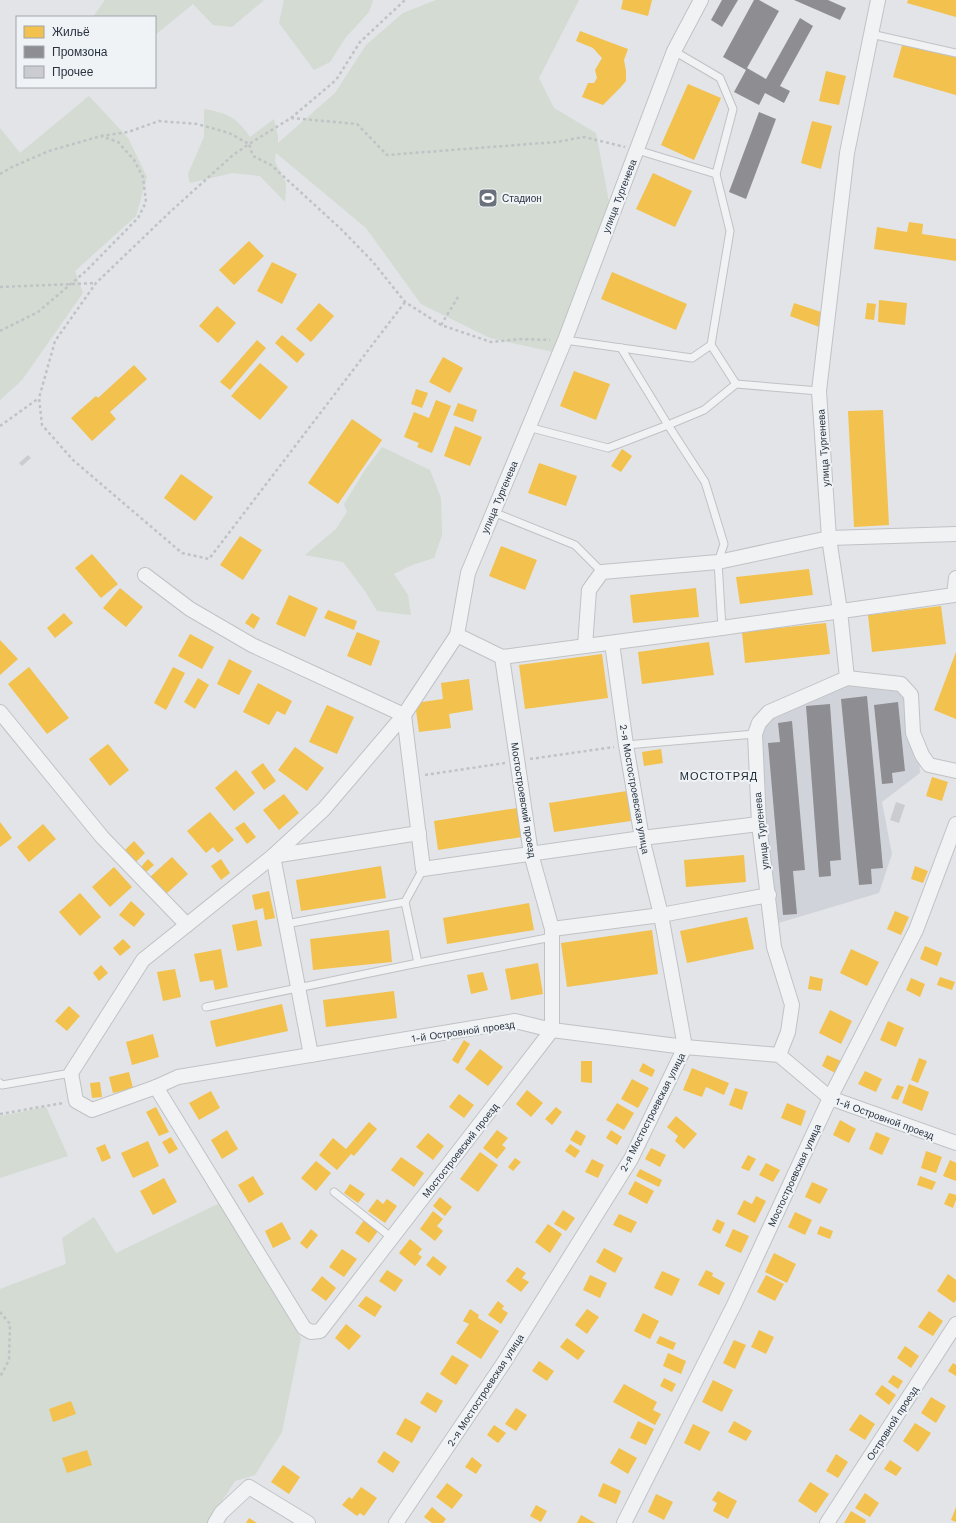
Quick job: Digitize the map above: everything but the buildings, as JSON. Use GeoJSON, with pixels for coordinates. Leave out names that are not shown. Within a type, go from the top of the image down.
{"type":"FeatureCollection","features":[{"type":"Feature","properties":{"kind":"street","name":"улица Тургенева"},"geometry":{"type":"LineString","coordinates":[[457,635],[468,573],[565,340],[674,51],[701,0]]}},
{"type":"Feature","properties":{"kind":"street","name":"улица Тургенева"},"geometry":{"type":"LineString","coordinates":[[847,678],[840,611],[829,538],[819,391],[847,153],[878,0]]}},
{"type":"Feature","properties":{"kind":"street"},"geometry":{"type":"LineString","coordinates":[[585,646],[589,590],[602,572],[718,562],[829,538],[956,534]]}},
{"type":"Feature","properties":{"kind":"street"},"geometry":{"type":"LineString","coordinates":[[145,575],[190,609],[252,645],[404,715]]}},
{"type":"Feature","properties":{"kind":"street"},"geometry":{"type":"LineString","coordinates":[[76,1101],[71,1073],[143,960],[274,856],[324,809],[404,715],[457,635],[502,657],[954,595],[956,578]]}},
{"type":"Feature","properties":{"kind":"street","name":"2-я Мостостроевская улица"},"geometry":{"type":"LineString","coordinates":[[396,1523],[503,1364],[631,1159],[685,1046],[661,915],[642,838],[626,746],[612,643]]}},
{"type":"Feature","properties":{"kind":"street","name":"Мостостроевский проезд"},"geometry":{"type":"LineString","coordinates":[[156,1087],[304,1328],[311,1332],[320,1331],[552,1030],[552,933],[531,854],[502,657]]}},
{"type":"Feature","properties":{"kind":"street"},"geometry":{"type":"LineString","coordinates":[[755,734],[758,723],[769,712],[847,678],[901,684],[911,696],[913,733],[922,755],[929,765],[956,771]]}},
{"type":"Feature","properties":{"kind":"street"},"geometry":{"type":"LineString","coordinates":[[0,712],[102,836],[187,925]]}},
{"type":"Feature","properties":{"kind":"street"},"geometry":{"type":"LineString","coordinates":[[404,715],[423,869],[642,838],[759,824]]}},
{"type":"Feature","properties":{"kind":"street","name":"улица Тургенева"},"geometry":{"type":"LineString","coordinates":[[755,734],[759,824],[769,895],[774,947],[792,1005],[788,1032],[779,1055]]}},
{"type":"Feature","properties":{"kind":"street","name":"Мостостроевская улица"},"geometry":{"type":"LineString","coordinates":[[624,1523],[734,1305],[830,1098],[916,930],[955,831]]}},
{"type":"Feature","properties":{"kind":"street"},"geometry":{"type":"LineString","coordinates":[[274,856],[419,833]]}},
{"type":"Feature","properties":{"kind":"street"},"geometry":{"type":"LineString","coordinates":[[274,856],[297,988],[311,1055]]}},
{"type":"Feature","properties":{"kind":"street"},"geometry":{"type":"LineString","coordinates":[[552,933],[769,895]]}},
{"type":"Feature","properties":{"kind":"street","name":"1-й Островной проезд"},"geometry":{"type":"LineString","coordinates":[[76,1101],[92,1110],[156,1087],[178,1077],[515,1021],[552,1030],[685,1046],[779,1055],[830,1098],[956,1143]]}},
{"type":"Feature","properties":{"kind":"street","name":"Островной проезд"},"geometry":{"type":"LineString","coordinates":[[827,1523],[956,1324]]}},
{"type":"Feature","properties":{"kind":"street"},"geometry":{"type":"LineString","coordinates":[[215,1523],[221,1513],[249,1487],[308,1523]]}},
{"type":"Feature","properties":{"kind":"lane"},"geometry":{"type":"LineString","coordinates":[[871,34],[956,53]]}},
{"type":"Feature","properties":{"kind":"lane"},"geometry":{"type":"LineString","coordinates":[[674,51],[720,78],[733,109],[716,174],[730,231],[711,345],[736,384]]}},
{"type":"Feature","properties":{"kind":"lane"},"geometry":{"type":"LineString","coordinates":[[637,150],[716,174]]}},
{"type":"Feature","properties":{"kind":"lane"},"geometry":{"type":"LineString","coordinates":[[565,340],[692,358],[711,345]]}},
{"type":"Feature","properties":{"kind":"lane"},"geometry":{"type":"LineString","coordinates":[[621,348],[705,482],[724,544],[718,562],[722,628]]}},
{"type":"Feature","properties":{"kind":"lane"},"geometry":{"type":"LineString","coordinates":[[528,427],[608,448],[704,410],[736,384],[819,391]]}},
{"type":"Feature","properties":{"kind":"lane"},"geometry":{"type":"LineString","coordinates":[[493,512],[575,545],[602,572]]}},
{"type":"Feature","properties":{"kind":"lane"},"geometry":{"type":"LineString","coordinates":[[626,746],[755,734]]}},
{"type":"Feature","properties":{"kind":"lane"},"geometry":{"type":"LineString","coordinates":[[418,963],[405,902],[423,869]]}},
{"type":"Feature","properties":{"kind":"lane"},"geometry":{"type":"LineString","coordinates":[[286,924],[405,902]]}},
{"type":"Feature","properties":{"kind":"lane"},"geometry":{"type":"LineString","coordinates":[[206,1007],[418,963],[552,933]]}},
{"type":"Feature","properties":{"kind":"lane"},"geometry":{"type":"LineString","coordinates":[[0,1084],[2,1085],[71,1073]]}},
{"type":"Feature","properties":{"kind":"lane"},"geometry":{"type":"LineString","coordinates":[[334,1192],[392,1238]]}},
{"type":"Feature","properties":{"kind":"path"},"geometry":{"type":"LineString","coordinates":[[405,0],[360,42],[336,80],[291,118],[233,154],[96,283],[55,341],[39,398],[42,424],[73,460],[182,553],[209,559],[405,302]]}},
{"type":"Feature","properties":{"kind":"path"},"geometry":{"type":"LineString","coordinates":[[291,118],[357,124],[387,155],[556,142],[584,137],[637,150]]}},
{"type":"Feature","properties":{"kind":"path"},"geometry":{"type":"LineString","coordinates":[[0,174],[12,167],[49,151],[100,136],[128,132],[159,121],[197,124],[229,133],[249,144],[253,156],[271,165],[340,229],[373,262],[405,302],[440,326],[491,342],[522,339],[565,340]]}},
{"type":"Feature","properties":{"kind":"path"},"geometry":{"type":"LineString","coordinates":[[0,331],[38,312],[86,271],[138,218],[146,202],[143,177],[134,160],[118,142],[100,136]]}},
{"type":"Feature","properties":{"kind":"path"},"geometry":{"type":"LineString","coordinates":[[0,287],[96,283]]}},
{"type":"Feature","properties":{"kind":"path"},"geometry":{"type":"LineString","coordinates":[[440,326],[458,297]]}},
{"type":"Feature","properties":{"kind":"path"},"geometry":{"type":"LineString","coordinates":[[0,426],[39,398]]}},
{"type":"Feature","properties":{"kind":"path"},"geometry":{"type":"LineString","coordinates":[[0,1114],[76,1101]]}},
{"type":"Feature","properties":{"kind":"path"},"geometry":{"type":"LineString","coordinates":[[0,1312],[10,1324],[9,1360],[0,1377]]}},
{"type":"Feature","properties":{"kind":"shaded area"},"geometry":{"type":"Polygon","coordinates":[[[105,0],[264,0],[232,27],[213,25],[193,4],[156,34],[156,16],[94,16],[105,0]]]}},
{"type":"Feature","properties":{"kind":"shaded area"},"geometry":{"type":"Polygon","coordinates":[[[284,0],[373,1],[369,12],[346,37],[330,62],[314,70],[279,23],[284,0]]]}},
{"type":"Feature","properties":{"kind":"shaded area"},"geometry":{"type":"Polygon","coordinates":[[[436,0],[579,0],[539,78],[554,108],[596,133],[609,202],[553,352],[490,338],[421,304],[366,228],[276,153],[275,162],[286,183],[285,205],[285,202],[260,176],[232,173],[190,183],[188,174],[204,137],[204,109],[219,112],[231,117],[241,125],[250,137],[274,119],[278,143],[335,93],[366,45],[403,13],[436,0]]]}},
{"type":"Feature","properties":{"kind":"shaded area"},"geometry":{"type":"Polygon","coordinates":[[[89,96],[128,138],[147,177],[136,216],[75,271],[83,293],[22,380],[0,400],[0,128],[20,153],[89,96]]]}},
{"type":"Feature","properties":{"kind":"shaded area"},"geometry":{"type":"Polygon","coordinates":[[[382,447],[430,470],[441,498],[442,535],[434,558],[412,565],[394,574],[408,595],[411,615],[377,611],[365,591],[343,562],[305,555],[336,529],[347,512],[344,504],[365,470],[382,447]]]}},
{"type":"Feature","properties":{"kind":"shaded area"},"geometry":{"type":"Polygon","coordinates":[[[848,678],[916,689],[920,773],[882,802],[892,854],[879,893],[772,925],[759,723],[848,678]]]}},
{"type":"Feature","properties":{"kind":"shaded area"},"geometry":{"type":"Polygon","coordinates":[[[46,1107],[68,1156],[0,1178],[0,1116],[46,1107]]]}},
{"type":"Feature","properties":{"kind":"shaded area"},"geometry":{"type":"Polygon","coordinates":[[[220,1203],[301,1338],[282,1432],[255,1475],[235,1481],[208,1523],[0,1523],[0,1289],[66,1264],[62,1238],[94,1217],[116,1253],[220,1203]]]}},
{"type":"Feature","properties":{"kind":"place","name":"Стадион"},"geometry":{"type":"Point","coordinates":[488,198]}},
{"type":"Feature","properties":{"kind":"district","name":"МОСТОТРЯД"},"geometry":{"type":"Point","coordinates":[719,776]}}]}
